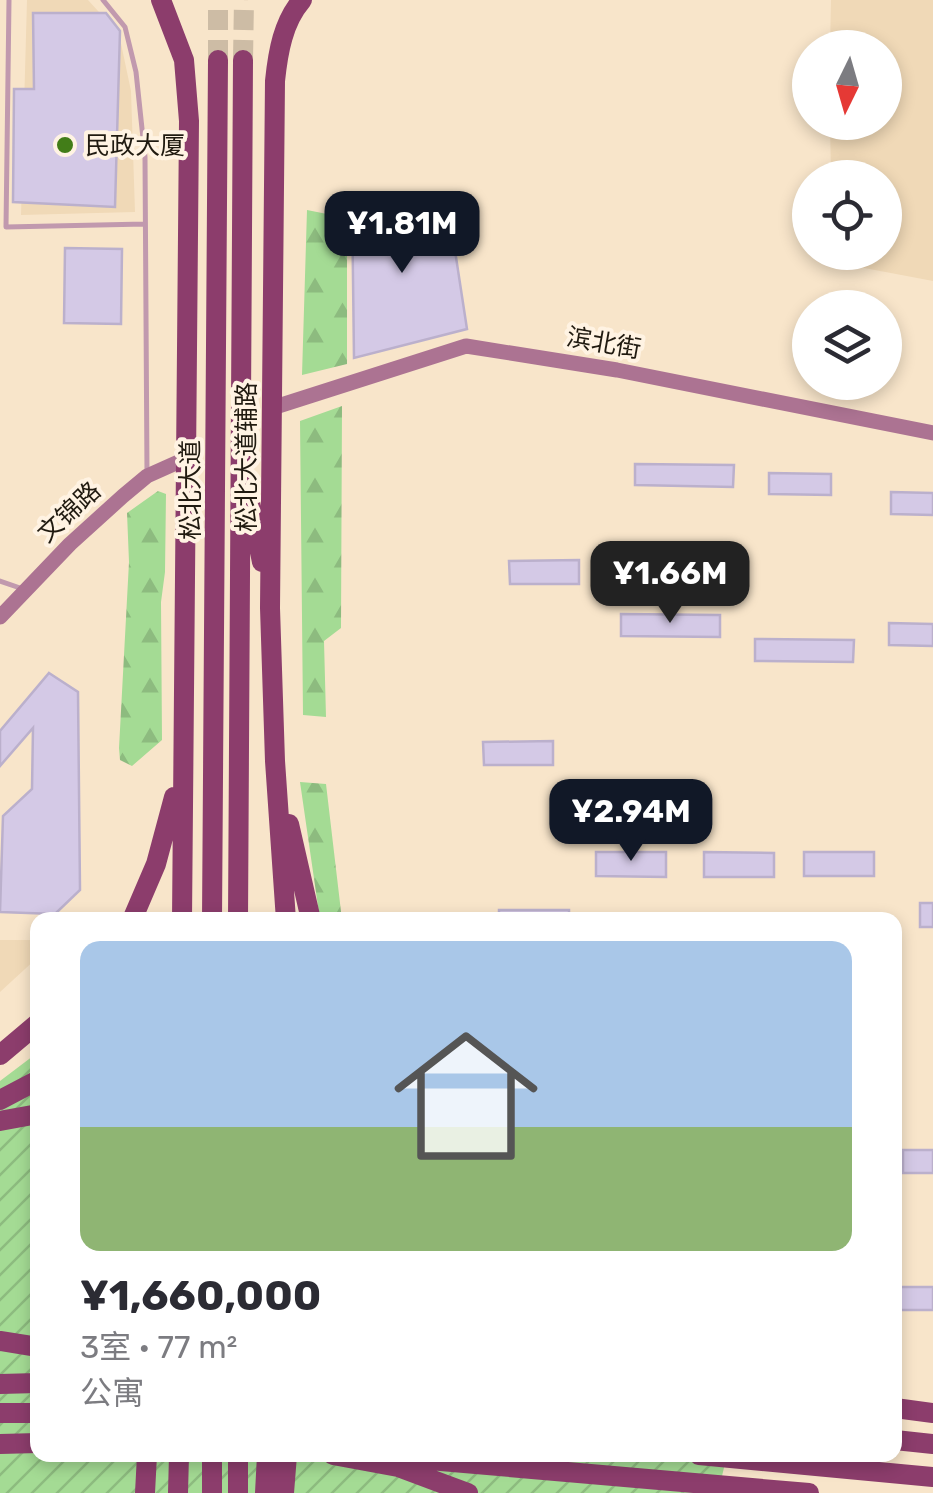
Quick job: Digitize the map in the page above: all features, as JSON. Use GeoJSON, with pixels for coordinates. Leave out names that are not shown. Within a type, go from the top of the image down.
{"type":"FeatureCollection","features":[{"type":"Feature","properties":{"kind":"highway"},"geometry":{"type":"LineString","coordinates":[[161,0],[184,60],[189,122],[182,912]]}},
{"type":"Feature","properties":{"kind":"highway","name":"松北大道辅路"},"geometry":{"type":"LineString","coordinates":[[285,912],[270,608],[274,81],[281,41],[293,10],[302,0]]}},
{"type":"Feature","properties":{"kind":"highway","name":"松北大道"},"geometry":{"type":"LineString","coordinates":[[212,912],[218,60]]}},
{"type":"Feature","properties":{"kind":"highway","name":"松北大道"},"geometry":{"type":"LineString","coordinates":[[238,912],[244,60]]}},
{"type":"Feature","properties":{"kind":"highway"},"geometry":{"type":"LineString","coordinates":[[241,451],[270,608]]}},
{"type":"Feature","properties":{"kind":"highway"},"geometry":{"type":"LineString","coordinates":[[186,607],[214,473]]}},
{"type":"Feature","properties":{"kind":"highway"},"geometry":{"type":"LineString","coordinates":[[135,912],[156,864],[183,761]]}},
{"type":"Feature","properties":{"kind":"highway"},"geometry":{"type":"LineString","coordinates":[[275,761],[309,912]]}},
{"type":"Feature","properties":{"kind":"highway"},"geometry":{"type":"LineString","coordinates":[[0,1055],[30,1030]]}},
{"type":"Feature","properties":{"kind":"highway"},"geometry":{"type":"LineString","coordinates":[[0,1100],[30,1084]]}},
{"type":"Feature","properties":{"kind":"highway"},"geometry":{"type":"LineString","coordinates":[[0,1121],[30,1115]]}},
{"type":"Feature","properties":{"kind":"highway"},"geometry":{"type":"LineString","coordinates":[[0,1340],[30,1348]]}},
{"type":"Feature","properties":{"kind":"highway"},"geometry":{"type":"LineString","coordinates":[[0,1353],[30,1351]]}},
{"type":"Feature","properties":{"kind":"highway"},"geometry":{"type":"LineString","coordinates":[[0,1384],[30,1383]]}},
{"type":"Feature","properties":{"kind":"highway"},"geometry":{"type":"LineString","coordinates":[[902,1398],[933,1401]]}},
{"type":"Feature","properties":{"kind":"highway"},"geometry":{"type":"LineString","coordinates":[[902,1409],[933,1413]]}},
{"type":"Feature","properties":{"kind":"highway"},"geometry":{"type":"LineString","coordinates":[[0,1413],[30,1413]]}},
{"type":"Feature","properties":{"kind":"highway"},"geometry":{"type":"LineString","coordinates":[[902,1441],[933,1444]]}},
{"type":"Feature","properties":{"kind":"highway"},"geometry":{"type":"LineString","coordinates":[[0,1444],[30,1443]]}},
{"type":"Feature","properties":{"kind":"highway"},"geometry":{"type":"LineString","coordinates":[[144,1493],[146,1462]]}},
{"type":"Feature","properties":{"kind":"highway"},"geometry":{"type":"LineString","coordinates":[[178,1493],[179,1462]]}},
{"type":"Feature","properties":{"kind":"highway"},"geometry":{"type":"LineString","coordinates":[[212,1462],[212,1493]]}},
{"type":"Feature","properties":{"kind":"highway"},"geometry":{"type":"LineString","coordinates":[[238,1462],[238,1493]]}},
{"type":"Feature","properties":{"kind":"highway"},"geometry":{"type":"LineString","coordinates":[[264,1493],[266,1462]]}},
{"type":"Feature","properties":{"kind":"highway"},"geometry":{"type":"LineString","coordinates":[[284,1493],[286,1462]]}},
{"type":"Feature","properties":{"kind":"highway"},"geometry":{"type":"LineString","coordinates":[[370,1462],[398,1467],[468,1493]]}},
{"type":"Feature","properties":{"kind":"highway"},"geometry":{"type":"LineString","coordinates":[[456,1462],[808,1493]]}},
{"type":"Feature","properties":{"kind":"highway"},"geometry":{"type":"LineString","coordinates":[[777,1462],[933,1477]]}},
{"type":"Feature","properties":{"kind":"street","name":"滨北街"},"geometry":{"type":"LineString","coordinates":[[272,408],[466,346],[617,370],[933,434]]}},
{"type":"Feature","properties":{"kind":"street","name":"文锦路"},"geometry":{"type":"LineString","coordinates":[[1,614],[70,544],[147,476],[184,458]]}},
{"type":"Feature","properties":{"kind":"lane"},"geometry":{"type":"LineString","coordinates":[[9,0],[6,227],[145,224]]}},
{"type":"Feature","properties":{"kind":"lane"},"geometry":{"type":"LineString","coordinates":[[104,0],[125,27],[136,72],[146,157],[147,476]]}},
{"type":"Feature","properties":{"kind":"lane"},"geometry":{"type":"LineString","coordinates":[[0,581],[26,590]]}},
{"type":"Feature","properties":{"kind":"shaded area","name":"民政大厦"},"geometry":{"type":"Polygon","coordinates":[[[27,0],[88,0],[119,34],[131,91],[135,212],[21,215],[27,0]]]}},
{"type":"Feature","properties":{"kind":"shaded area"},"geometry":{"type":"Polygon","coordinates":[[[831,0],[933,0],[933,281],[875,270],[902,270],[902,160],[831,160],[830,140],[902,140],[902,30],[830,30],[831,0]]]}},
{"type":"Feature","properties":{"kind":"shaded area"},"geometry":{"type":"Polygon","coordinates":[[[0,940],[30,940],[30,964],[0,992],[0,940]]]}},
{"type":"Feature","properties":{"kind":"green space"},"geometry":{"type":"Polygon","coordinates":[[[307,210],[347,218],[347,364],[302,375],[307,210]]]}},
{"type":"Feature","properties":{"kind":"green space"},"geometry":{"type":"Polygon","coordinates":[[[342,406],[341,628],[324,641],[326,717],[303,715],[300,421],[342,406]]]}},
{"type":"Feature","properties":{"kind":"green space"},"geometry":{"type":"Polygon","coordinates":[[[158,491],[166,494],[161,602],[162,740],[132,766],[120,760],[119,748],[129,562],[127,513],[158,491]]]}},
{"type":"Feature","properties":{"kind":"green space"},"geometry":{"type":"Polygon","coordinates":[[[300,782],[326,784],[341,912],[319,912],[300,782]]]}},
{"type":"Feature","properties":{"kind":"green space"},"geometry":{"type":"Polygon","coordinates":[[[30,1058],[30,1462],[725,1462],[718,1493],[0,1493],[0,1081],[30,1058]]]}},
{"type":"Feature","properties":{"kind":"building","name":"民政大厦"},"geometry":{"type":"Polygon","coordinates":[[[33,13],[106,13],[120,31],[115,207],[13,202],[14,89],[34,89],[33,13]]]}},
{"type":"Feature","properties":{"kind":"building"},"geometry":{"type":"Polygon","coordinates":[[[352,198],[400,199],[428,211],[452,231],[467,329],[354,358],[352,198]]]}},
{"type":"Feature","properties":{"kind":"building"},"geometry":{"type":"Polygon","coordinates":[[[65,248],[122,249],[121,324],[64,323],[65,248]]]}},
{"type":"Feature","properties":{"kind":"building"},"geometry":{"type":"Polygon","coordinates":[[[635,464],[734,465],[733,487],[635,485],[635,464]]]}},
{"type":"Feature","properties":{"kind":"building"},"geometry":{"type":"Polygon","coordinates":[[[769,473],[831,474],[831,495],[769,494],[769,473]]]}},
{"type":"Feature","properties":{"kind":"building"},"geometry":{"type":"Polygon","coordinates":[[[891,492],[933,493],[933,515],[891,514],[891,492]]]}},
{"type":"Feature","properties":{"kind":"building"},"geometry":{"type":"Polygon","coordinates":[[[579,560],[579,584],[510,584],[509,561],[579,560]]]}},
{"type":"Feature","properties":{"kind":"building"},"geometry":{"type":"Polygon","coordinates":[[[621,614],[720,615],[720,637],[621,636],[621,614]]]}},
{"type":"Feature","properties":{"kind":"building"},"geometry":{"type":"Polygon","coordinates":[[[889,623],[933,624],[933,646],[889,645],[889,623]]]}},
{"type":"Feature","properties":{"kind":"building"},"geometry":{"type":"Polygon","coordinates":[[[755,639],[854,640],[853,662],[755,661],[755,639]]]}},
{"type":"Feature","properties":{"kind":"building"},"geometry":{"type":"Polygon","coordinates":[[[49,673],[78,692],[80,890],[57,912],[0,912],[3,816],[32,789],[33,728],[0,766],[0,731],[49,673]]]}},
{"type":"Feature","properties":{"kind":"building"},"geometry":{"type":"Polygon","coordinates":[[[553,741],[553,765],[484,765],[483,742],[553,741]]]}},
{"type":"Feature","properties":{"kind":"building"},"geometry":{"type":"Polygon","coordinates":[[[596,852],[666,852],[666,877],[596,876],[596,852]]]}},
{"type":"Feature","properties":{"kind":"building"},"geometry":{"type":"Polygon","coordinates":[[[704,852],[774,853],[774,877],[704,877],[704,852]]]}},
{"type":"Feature","properties":{"kind":"building"},"geometry":{"type":"Polygon","coordinates":[[[804,852],[874,852],[874,876],[804,876],[804,852]]]}},
{"type":"Feature","properties":{"kind":"building"},"geometry":{"type":"Polygon","coordinates":[[[920,903],[933,903],[933,927],[920,927],[920,903]]]}},
{"type":"Feature","properties":{"kind":"building"},"geometry":{"type":"Polygon","coordinates":[[[499,910],[569,910],[569,912],[499,910]]]}},
{"type":"Feature","properties":{"kind":"building"},"geometry":{"type":"Polygon","coordinates":[[[903,1150],[933,1150],[933,1173],[903,1173],[903,1150]]]}},
{"type":"Feature","properties":{"kind":"building"},"geometry":{"type":"Polygon","coordinates":[[[902,1287],[933,1287],[933,1310],[902,1310],[902,1287]]]}},
{"type":"Feature","properties":{"kind":"tunnel"},"geometry":{"type":"LineString","coordinates":[[218,0],[218,60]]}},
{"type":"Feature","properties":{"kind":"tunnel"},"geometry":{"type":"LineString","coordinates":[[243,60],[244,0]]}},
{"type":"Feature","properties":{"kind":"place","name":"民政大厦"},"geometry":{"type":"Point","coordinates":[65,145]}}]}
